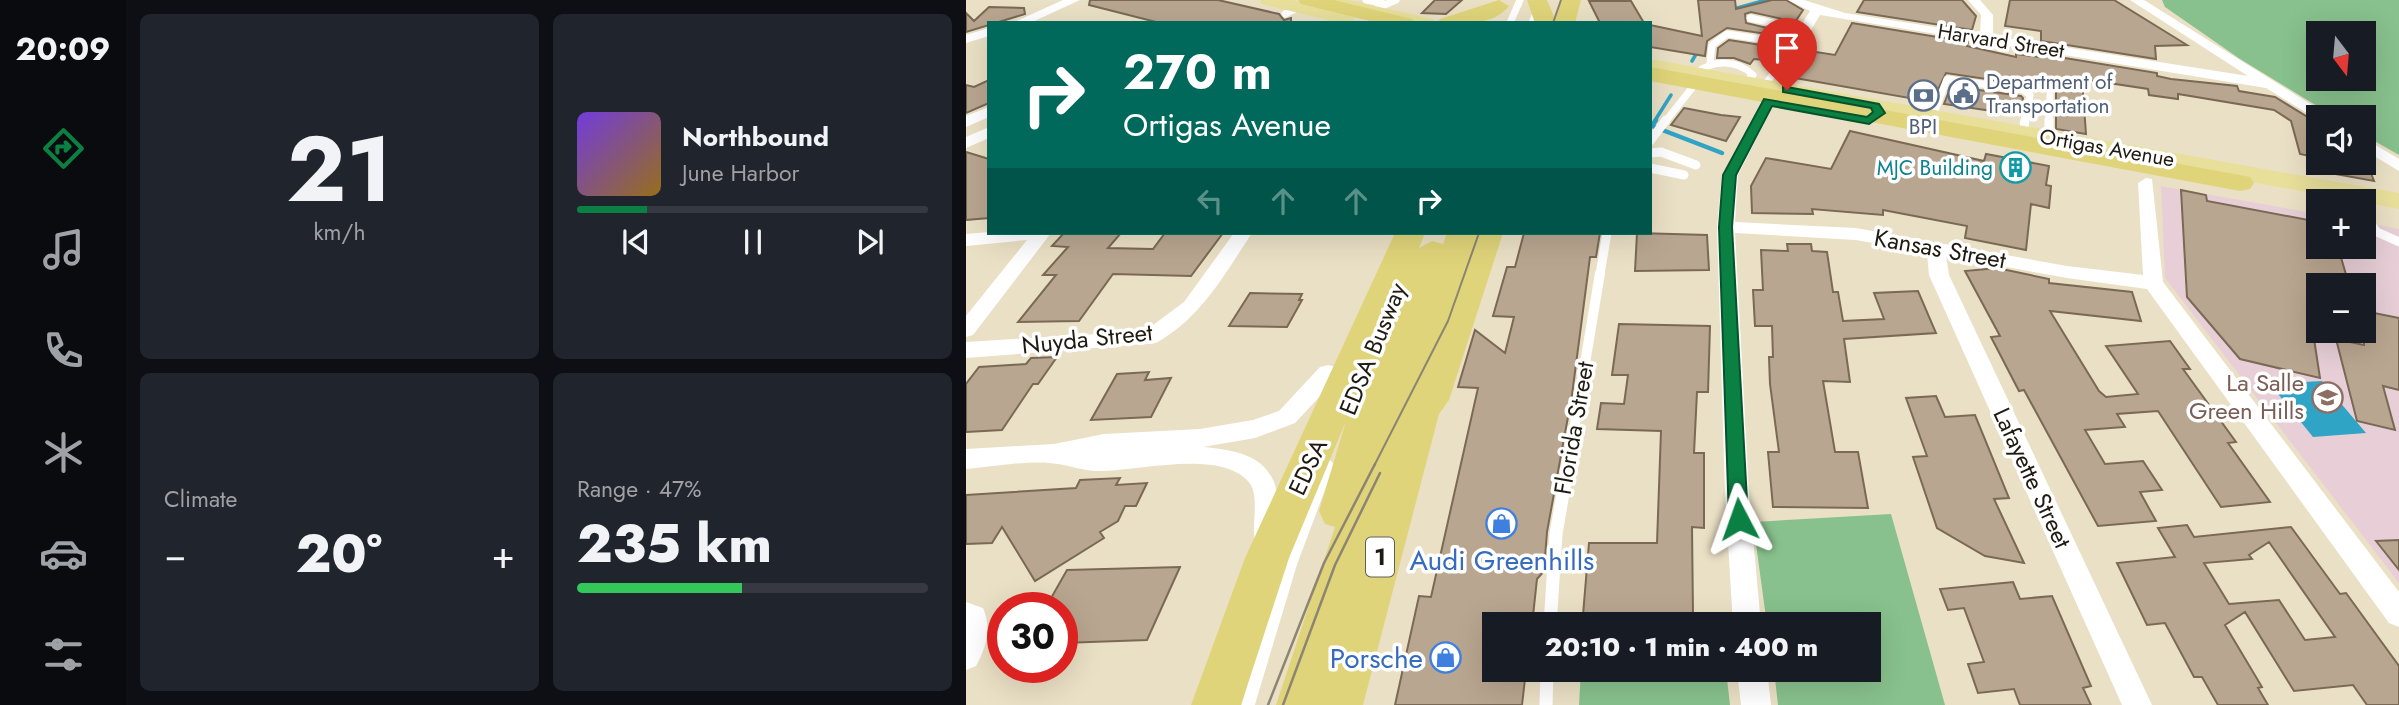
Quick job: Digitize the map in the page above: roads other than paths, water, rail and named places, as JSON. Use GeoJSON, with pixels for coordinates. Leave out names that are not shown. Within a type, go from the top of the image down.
{"type":"FeatureCollection","features":[{"type":"Feature","properties":{"kind":"highway"},"geometry":{"type":"LineString","coordinates":[[1539,0],[1549,21]]}},
{"type":"Feature","properties":{"kind":"highway"},"geometry":{"type":"LineString","coordinates":[[1536,21],[1546,0]]}},
{"type":"Feature","properties":{"kind":"highway"},"geometry":{"type":"LineString","coordinates":[[1551,21],[1561,0]]}},
{"type":"Feature","properties":{"kind":"highway"},"geometry":{"type":"LineString","coordinates":[[1565,21],[1571,0]]}},
{"type":"Feature","properties":{"kind":"highway"},"geometry":{"type":"LineString","coordinates":[[1302,5],[1394,21]]}},
{"type":"Feature","properties":{"kind":"highway"},"geometry":{"type":"LineString","coordinates":[[1456,21],[1503,12]]}},
{"type":"Feature","properties":{"kind":"highway"},"geometry":{"type":"LineString","coordinates":[[1652,74],[2152,175],[2240,183]]}},
{"type":"Feature","properties":{"kind":"highway","name":"1"},"geometry":{"type":"LineString","coordinates":[[1338,705],[1378,397],[1388,235]]}},
{"type":"Feature","properties":{"kind":"highway","name":"EDSA"},"geometry":{"type":"LineString","coordinates":[[1216,705],[1267,558],[1374,330],[1409,235]]}},
{"type":"Feature","properties":{"kind":"highway"},"geometry":{"type":"LineString","coordinates":[[1306,687],[1311,614],[1378,397],[1439,235]]}},
{"type":"Feature","properties":{"kind":"highway","name":"1"},"geometry":{"type":"LineString","coordinates":[[1267,558],[1378,397],[1461,235]]}},
{"type":"Feature","properties":{"kind":"highway","name":"1"},"geometry":{"type":"LineString","coordinates":[[1378,397],[1430,400],[1461,292],[1474,235]]}},
{"type":"Feature","properties":{"kind":"highway","name":"1"},"geometry":{"type":"LineString","coordinates":[[1461,292],[1487,235]]}},
{"type":"Feature","properties":{"kind":"highway","name":"1"},"geometry":{"type":"LineString","coordinates":[[1306,687],[1339,579],[1378,397]]}},
{"type":"Feature","properties":{"kind":"main road"},"geometry":{"type":"LineString","coordinates":[[1269,0],[1302,5],[1378,7]]}},
{"type":"Feature","properties":{"kind":"main road"},"geometry":{"type":"LineString","coordinates":[[1322,0],[1378,7]]}},
{"type":"Feature","properties":{"kind":"main road"},"geometry":{"type":"LineString","coordinates":[[1335,0],[1378,7],[1420,21]]}},
{"type":"Feature","properties":{"kind":"main road","name":"Ortigas Avenue"},"geometry":{"type":"LineString","coordinates":[[1652,65],[1872,113],[2023,133],[2399,201]]}},
{"type":"Feature","properties":{"kind":"main road","name":"Ortigas Avenue"},"geometry":{"type":"LineString","coordinates":[[1652,80],[1699,75]]}},
{"type":"Feature","properties":{"kind":"main road","name":"Ortigas Avenue"},"geometry":{"type":"LineString","coordinates":[[1917,120],[2212,184],[2240,183],[2306,195]]}},
{"type":"Feature","properties":{"kind":"main road"},"geometry":{"type":"LineString","coordinates":[[2376,208],[2399,213]]}},
{"type":"Feature","properties":{"kind":"street"},"geometry":{"type":"LineString","coordinates":[[1023,21],[1074,0]]}},
{"type":"Feature","properties":{"kind":"street","name":"Harvard Street"},"geometry":{"type":"LineString","coordinates":[[1794,0],[1816,10],[2270,84]]}},
{"type":"Feature","properties":{"kind":"street"},"geometry":{"type":"LineString","coordinates":[[1974,0],[1987,15],[1986,38]]}},
{"type":"Feature","properties":{"kind":"street"},"geometry":{"type":"LineString","coordinates":[[2136,0],[2306,106]]}},
{"type":"Feature","properties":{"kind":"street"},"geometry":{"type":"LineString","coordinates":[[1801,36],[1816,10]]}},
{"type":"Feature","properties":{"kind":"street"},"geometry":{"type":"LineString","coordinates":[[966,39],[987,33]]}},
{"type":"Feature","properties":{"kind":"street"},"geometry":{"type":"LineString","coordinates":[[2210,74],[2230,70],[2234,61]]}},
{"type":"Feature","properties":{"kind":"street"},"geometry":{"type":"LineString","coordinates":[[1746,612],[1737,493],[1726,227],[1730,175],[1759,90]]}},
{"type":"Feature","properties":{"kind":"street"},"geometry":{"type":"LineString","coordinates":[[966,122],[987,112]]}},
{"type":"Feature","properties":{"kind":"street"},"geometry":{"type":"LineString","coordinates":[[966,143],[987,133]]}},
{"type":"Feature","properties":{"kind":"street"},"geometry":{"type":"LineString","coordinates":[[2376,152],[2399,166]]}},
{"type":"Feature","properties":{"kind":"street"},"geometry":{"type":"LineString","coordinates":[[2152,175],[2153,283],[2399,614]]}},
{"type":"Feature","properties":{"kind":"street","name":"Kansas Street"},"geometry":{"type":"LineString","coordinates":[[1726,227],[1837,232],[2153,283]]}},
{"type":"Feature","properties":{"kind":"street"},"geometry":{"type":"LineString","coordinates":[[966,240],[1020,235]]}},
{"type":"Feature","properties":{"kind":"street"},"geometry":{"type":"LineString","coordinates":[[966,330],[1040,235]]}},
{"type":"Feature","properties":{"kind":"street","name":"Nuyda Street"},"geometry":{"type":"LineString","coordinates":[[966,350],[1149,338],[1168,330],[1184,316],[1242,235]]}},
{"type":"Feature","properties":{"kind":"street","name":"Lafayette Street"},"geometry":{"type":"LineString","coordinates":[[1936,249],[1938,275],[2137,705]]}},
{"type":"Feature","properties":{"kind":"street"},"geometry":{"type":"LineString","coordinates":[[966,459],[1054,454],[1104,443],[1200,438],[1255,429],[1287,417],[1378,397]]}},
{"type":"Feature","properties":{"kind":"street"},"geometry":{"type":"LineString","coordinates":[[1054,454],[1094,461],[1179,454],[1235,459],[1260,476],[1266,496],[1267,558]]}},
{"type":"Feature","properties":{"kind":"street"},"geometry":{"type":"LineString","coordinates":[[966,615],[973,617],[972,645],[966,656]]}},
{"type":"Feature","properties":{"kind":"street"},"geometry":{"type":"LineString","coordinates":[[1753,682],[1756,705]]}},
{"type":"Feature","properties":{"kind":"lane"},"geometry":{"type":"LineString","coordinates":[[1503,12],[1520,0]]}},
{"type":"Feature","properties":{"kind":"lane"},"geometry":{"type":"LineString","coordinates":[[1535,21],[1539,0]]}},
{"type":"Feature","properties":{"kind":"lane"},"geometry":{"type":"LineString","coordinates":[[1302,5],[1400,21]]}},
{"type":"Feature","properties":{"kind":"lane"},"geometry":{"type":"LineString","coordinates":[[1750,18],[1801,36]]}},
{"type":"Feature","properties":{"kind":"lane"},"geometry":{"type":"LineString","coordinates":[[1652,138],[1699,75],[1713,44],[1727,34],[1787,43],[1791,50],[1759,90]]}},
{"type":"Feature","properties":{"kind":"lane"},"geometry":{"type":"LineString","coordinates":[[1917,120],[1947,79],[2023,90],[2030,95],[2023,133]]}},
{"type":"Feature","properties":{"kind":"lane"},"geometry":{"type":"LineString","coordinates":[[2049,138],[2050,95]]}},
{"type":"Feature","properties":{"kind":"lane"},"geometry":{"type":"LineString","coordinates":[[1652,153],[1661,152],[1696,165]]}},
{"type":"Feature","properties":{"kind":"lane"},"geometry":{"type":"LineString","coordinates":[[1652,168],[1684,174]]}},
{"type":"Feature","properties":{"kind":"lane"},"geometry":{"type":"LineString","coordinates":[[2376,231],[2399,242]]}},
{"type":"Feature","properties":{"kind":"lane","name":"EDSA Busway"},"geometry":{"type":"LineString","coordinates":[[1378,397],[1374,330],[1420,235]]}},
{"type":"Feature","properties":{"kind":"lane","name":"EDSA Busway"},"geometry":{"type":"LineString","coordinates":[[1378,397],[1453,235]]}},
{"type":"Feature","properties":{"kind":"lane","name":"Florida Street"},"geometry":{"type":"LineString","coordinates":[[1551,612],[1556,534],[1607,235]]}},
{"type":"Feature","properties":{"kind":"lane"},"geometry":{"type":"LineString","coordinates":[[1248,705],[1291,562],[1330,458]]}},
{"type":"Feature","properties":{"kind":"lane"},"geometry":{"type":"LineString","coordinates":[[1546,705],[1547,682]]}},
{"type":"Feature","properties":{"kind":"water"},"geometry":{"type":"Polygon","coordinates":[[[2322,381],[2366,433],[2313,437],[2270,384],[2322,381]]]}},
{"type":"Feature","properties":{"kind":"waterway"},"geometry":{"type":"LineString","coordinates":[[1730,10],[1766,0]]}},
{"type":"Feature","properties":{"kind":"waterway"},"geometry":{"type":"LineString","coordinates":[[1692,61],[1699,49]]}},
{"type":"Feature","properties":{"kind":"waterway"},"geometry":{"type":"LineString","coordinates":[[1654,122],[1671,95]]}},
{"type":"Feature","properties":{"kind":"waterway"},"geometry":{"type":"LineString","coordinates":[[1656,120],[1652,126],[1722,153]]}},
{"type":"Feature","properties":{"kind":"tram line"},"geometry":{"type":"LineString","coordinates":[[1554,21],[1561,0]]}},
{"type":"Feature","properties":{"kind":"tram line"},"geometry":{"type":"LineString","coordinates":[[1374,466],[1448,321],[1478,235]]}},
{"type":"Feature","properties":{"kind":"tram line"},"geometry":{"type":"LineString","coordinates":[[1268,705],[1324,563],[1375,464]]}},
{"type":"Feature","properties":{"kind":"tram line"},"geometry":{"type":"LineString","coordinates":[[1283,705],[1335,565],[1380,473]]}},
{"type":"Feature","properties":{"kind":"place","name":"Department of Transportation"},"geometry":{"type":"Point","coordinates":[1963,94]}},
{"type":"Feature","properties":{"kind":"place","name":"BPI"},"geometry":{"type":"Point","coordinates":[1923,95]}},
{"type":"Feature","properties":{"kind":"place","name":"MJC Building"},"geometry":{"type":"Point","coordinates":[2016,168]}},
{"type":"Feature","properties":{"kind":"place","name":"La Salle Green Hills"},"geometry":{"type":"Point","coordinates":[2327,397]}},
{"type":"Feature","properties":{"kind":"place","name":"Audi Greenhills"},"geometry":{"type":"Point","coordinates":[1502,523]}},
{"type":"Feature","properties":{"kind":"place","name":"Porsche"},"geometry":{"type":"Point","coordinates":[1446,658]}}]}
